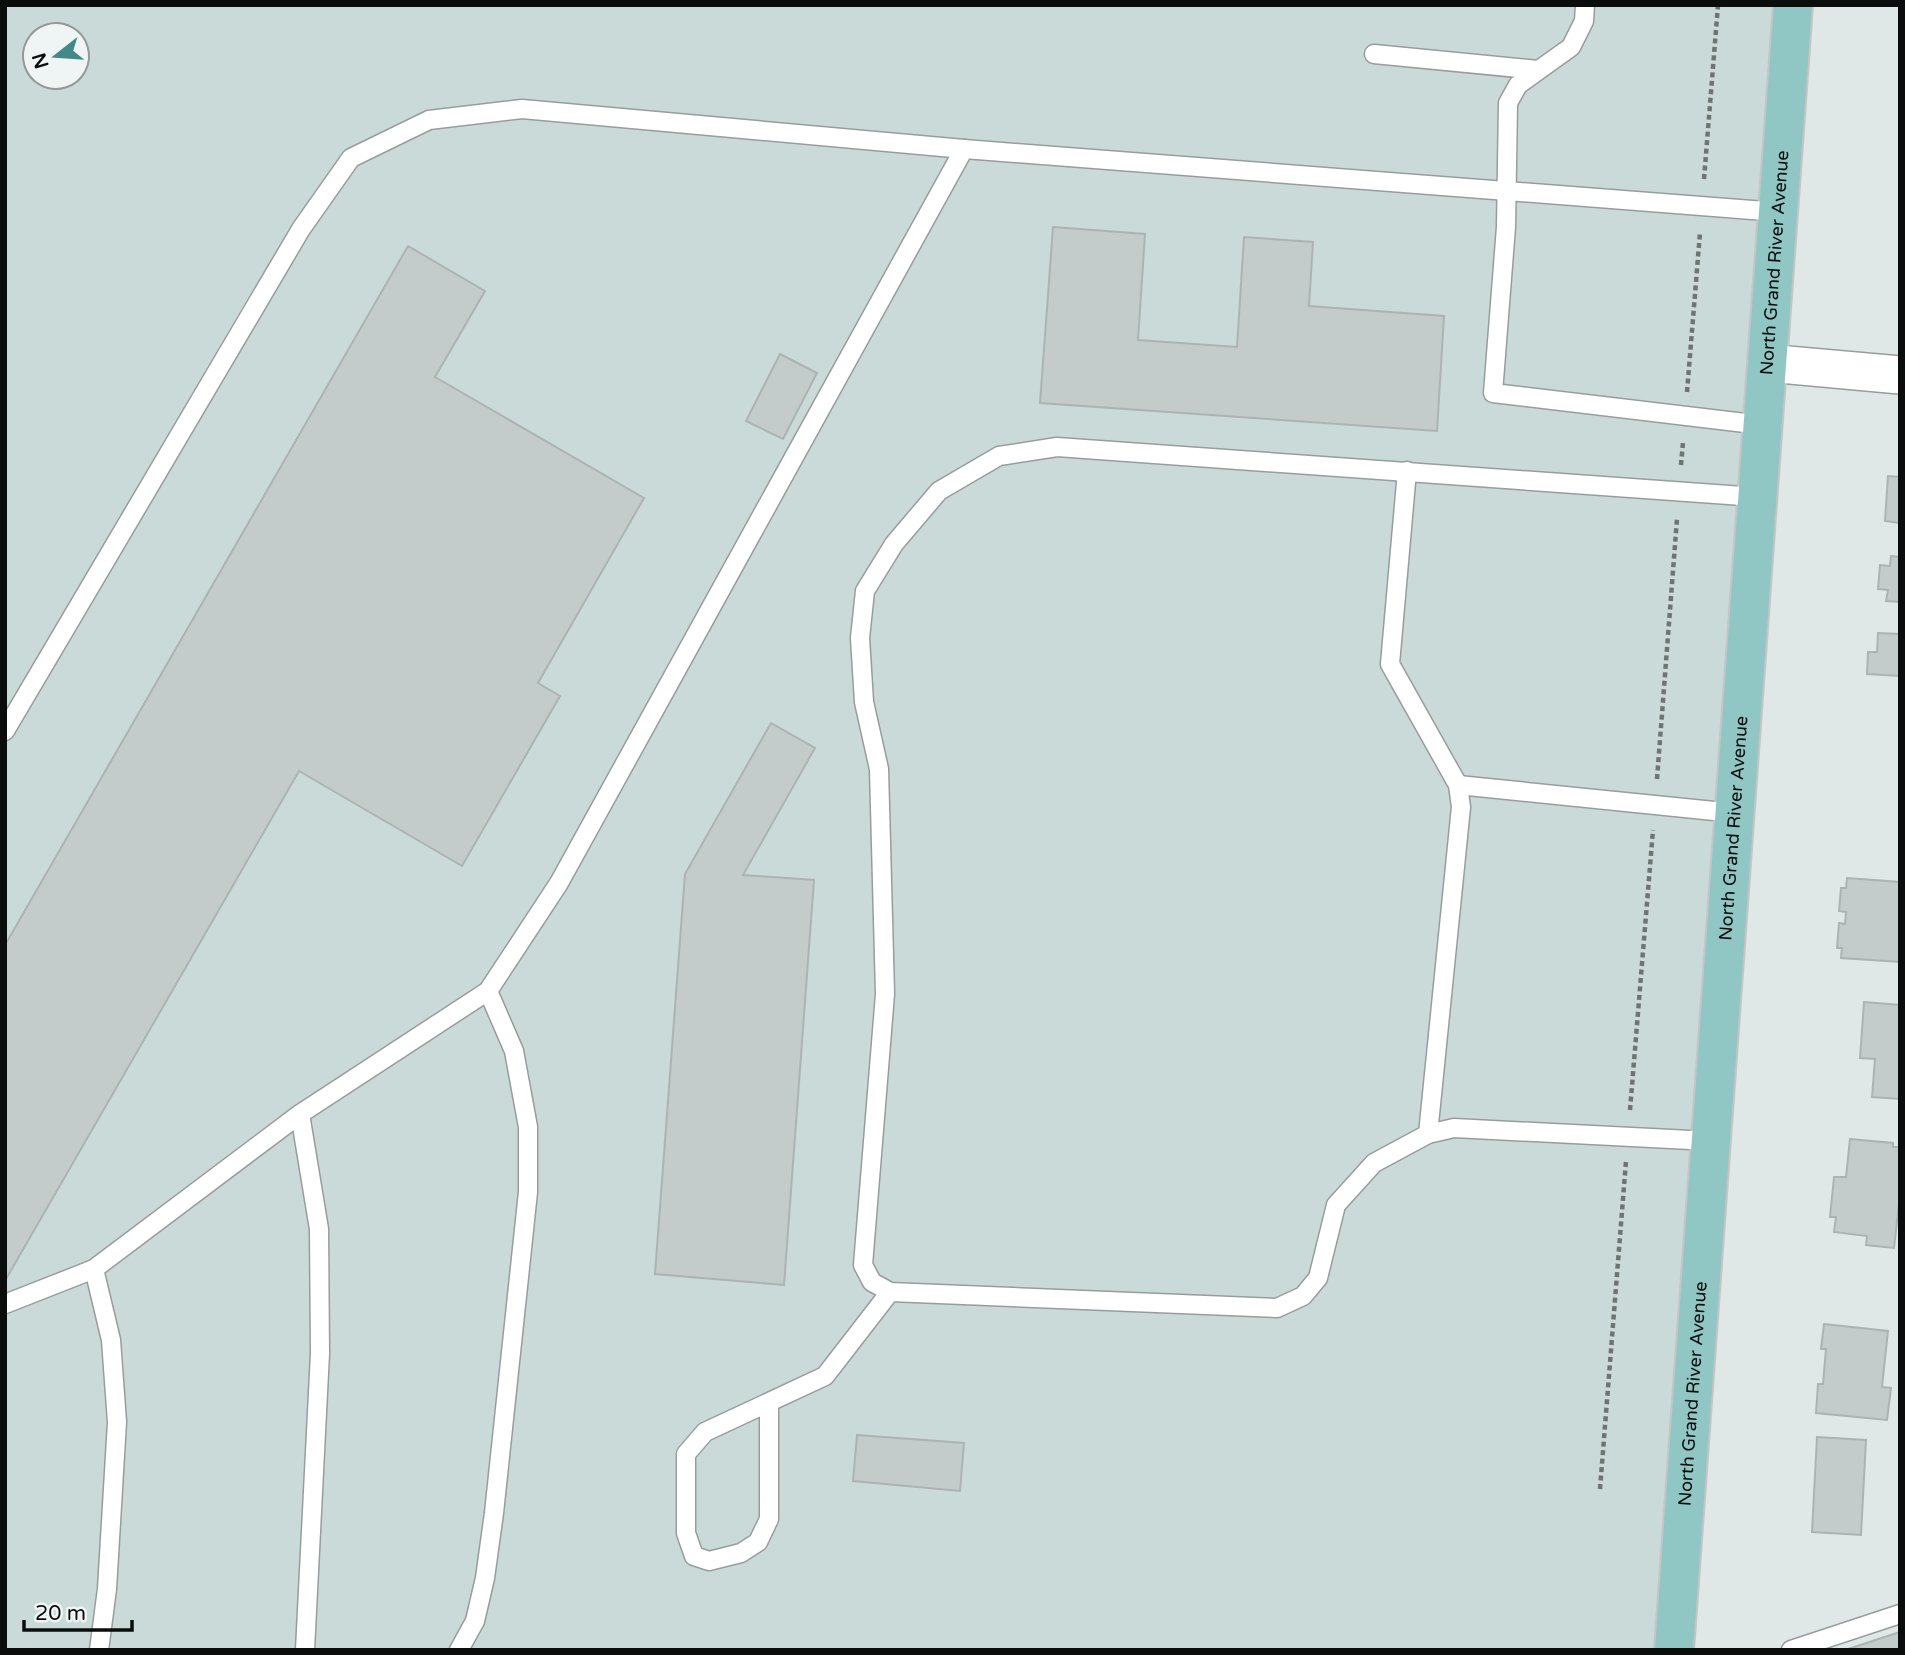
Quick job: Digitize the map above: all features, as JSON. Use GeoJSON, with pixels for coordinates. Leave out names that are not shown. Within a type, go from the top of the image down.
{"type":"FeatureCollection","features":[{"type":"Feature","properties":{"kind":"main road","name":"North Grand River Avenue"},"geometry":{"type":"LineString","coordinates":[[1674,1650],[1793,5]]}},
{"type":"Feature","properties":{"kind":"street"},"geometry":{"type":"LineString","coordinates":[[1767,363],[1900,375]]}},
{"type":"Feature","properties":{"kind":"lane"},"geometry":{"type":"LineString","coordinates":[[1585,5],[1584,21],[1572,47],[1518,85],[1508,103],[1506,227],[1493,393],[1762,425]]}},
{"type":"Feature","properties":{"kind":"lane"},"geometry":{"type":"LineString","coordinates":[[1374,54],[1538,70]]}},
{"type":"Feature","properties":{"kind":"lane"},"geometry":{"type":"LineString","coordinates":[[5,731],[301,229],[351,158],[429,120],[522,109],[964,149],[1778,212]]}},
{"type":"Feature","properties":{"kind":"lane"},"geometry":{"type":"LineString","coordinates":[[5,1304],[94,1269],[300,1114],[488,991],[559,883],[964,149]]}},
{"type":"Feature","properties":{"kind":"lane"},"geometry":{"type":"LineString","coordinates":[[1710,1142],[1454,1128],[1428,1134],[1374,1163],[1336,1205],[1318,1278],[1303,1296],[1276,1308],[890,1292],[872,1282],[863,1265],[885,994],[879,769],[864,702],[860,638],[865,591],[894,544],[939,491],[999,456],[1057,447],[1757,497]]}},
{"type":"Feature","properties":{"kind":"lane"},"geometry":{"type":"LineString","coordinates":[[1407,471],[1390,664],[1458,785],[1461,807],[1428,1134]]}},
{"type":"Feature","properties":{"kind":"lane"},"geometry":{"type":"LineString","coordinates":[[1458,785],[1734,813]]}},
{"type":"Feature","properties":{"kind":"lane"},"geometry":{"type":"LineString","coordinates":[[459,1650],[475,1621],[485,1578],[528,1192],[528,1127],[514,1051],[488,991]]}},
{"type":"Feature","properties":{"kind":"lane"},"geometry":{"type":"LineString","coordinates":[[300,1114],[319,1229],[320,1353],[305,1650]]}},
{"type":"Feature","properties":{"kind":"lane"},"geometry":{"type":"LineString","coordinates":[[94,1269],[111,1340],[117,1422],[107,1589],[99,1650]]}},
{"type":"Feature","properties":{"kind":"lane"},"geometry":{"type":"LineString","coordinates":[[769,1402],[769,1519],[758,1542],[740,1553],[709,1561],[694,1556],[686,1532],[686,1454],[705,1432],[769,1402],[825,1376],[890,1292]]}},
{"type":"Feature","properties":{"kind":"lane"},"geometry":{"type":"LineString","coordinates":[[1791,1650],[1900,1614]]}},
{"type":"Feature","properties":{"kind":"path"},"geometry":{"type":"LineString","coordinates":[[1600,1489],[1718,5]]}},
{"type":"Feature","properties":{"kind":"shaded area"},"geometry":{"type":"Polygon","coordinates":[[[5,5],[1776,5],[1670,1650],[5,1650],[5,5]]]}},
{"type":"Feature","properties":{"kind":"building"},"geometry":{"type":"Polygon","coordinates":[[[1053,227],[1145,234],[1138,340],[1237,347],[1244,237],[1313,242],[1309,306],[1444,316],[1437,431],[1040,403],[1053,227]]]}},
{"type":"Feature","properties":{"kind":"building"},"geometry":{"type":"Polygon","coordinates":[[[408,246],[485,291],[435,377],[644,498],[538,683],[560,696],[462,866],[299,771],[6,1279],[5,945],[408,246]]]}},
{"type":"Feature","properties":{"kind":"building"},"geometry":{"type":"Polygon","coordinates":[[[780,354],[817,373],[783,439],[746,421],[780,354]]]}},
{"type":"Feature","properties":{"kind":"building"},"geometry":{"type":"Polygon","coordinates":[[[1888,476],[1900,477],[1900,523],[1885,521],[1888,476]]]}},
{"type":"Feature","properties":{"kind":"building"},"geometry":{"type":"Polygon","coordinates":[[[1891,556],[1900,557],[1900,602],[1886,601],[1888,590],[1878,589],[1880,565],[1890,566],[1891,556]]]}},
{"type":"Feature","properties":{"kind":"building"},"geometry":{"type":"Polygon","coordinates":[[[1878,633],[1900,634],[1900,676],[1867,674],[1868,652],[1877,652],[1878,633]]]}},
{"type":"Feature","properties":{"kind":"building"},"geometry":{"type":"Polygon","coordinates":[[[771,723],[815,748],[743,875],[814,880],[784,1285],[655,1274],[685,874],[771,723]]]}},
{"type":"Feature","properties":{"kind":"building"},"geometry":{"type":"Polygon","coordinates":[[[1847,878],[1900,882],[1900,962],[1841,958],[1842,948],[1837,948],[1839,923],[1845,924],[1846,912],[1839,911],[1841,888],[1846,888],[1847,878]]]}},
{"type":"Feature","properties":{"kind":"building"},"geometry":{"type":"Polygon","coordinates":[[[1864,1002],[1900,1005],[1900,1099],[1872,1097],[1875,1059],[1860,1058],[1864,1002]]]}},
{"type":"Feature","properties":{"kind":"building"},"geometry":{"type":"Polygon","coordinates":[[[1850,1139],[1893,1143],[1893,1147],[1900,1147],[1900,1195],[1894,1248],[1866,1245],[1867,1236],[1834,1232],[1836,1217],[1830,1217],[1834,1177],[1846,1177],[1850,1139]]]}},
{"type":"Feature","properties":{"kind":"building"},"geometry":{"type":"Polygon","coordinates":[[[1824,1324],[1888,1331],[1882,1387],[1891,1388],[1887,1420],[1816,1413],[1818,1384],[1823,1384],[1826,1349],[1821,1349],[1824,1324]]]}},
{"type":"Feature","properties":{"kind":"building"},"geometry":{"type":"Polygon","coordinates":[[[857,1435],[964,1443],[960,1491],[853,1481],[857,1435]]]}},
{"type":"Feature","properties":{"kind":"building"},"geometry":{"type":"Polygon","coordinates":[[[1817,1437],[1866,1440],[1861,1535],[1812,1532],[1817,1437]]]}},
{"type":"Feature","properties":{"kind":"building"},"geometry":{"type":"Polygon","coordinates":[[[1900,1632],[1900,1650],[1845,1650],[1900,1632]]]}}]}
